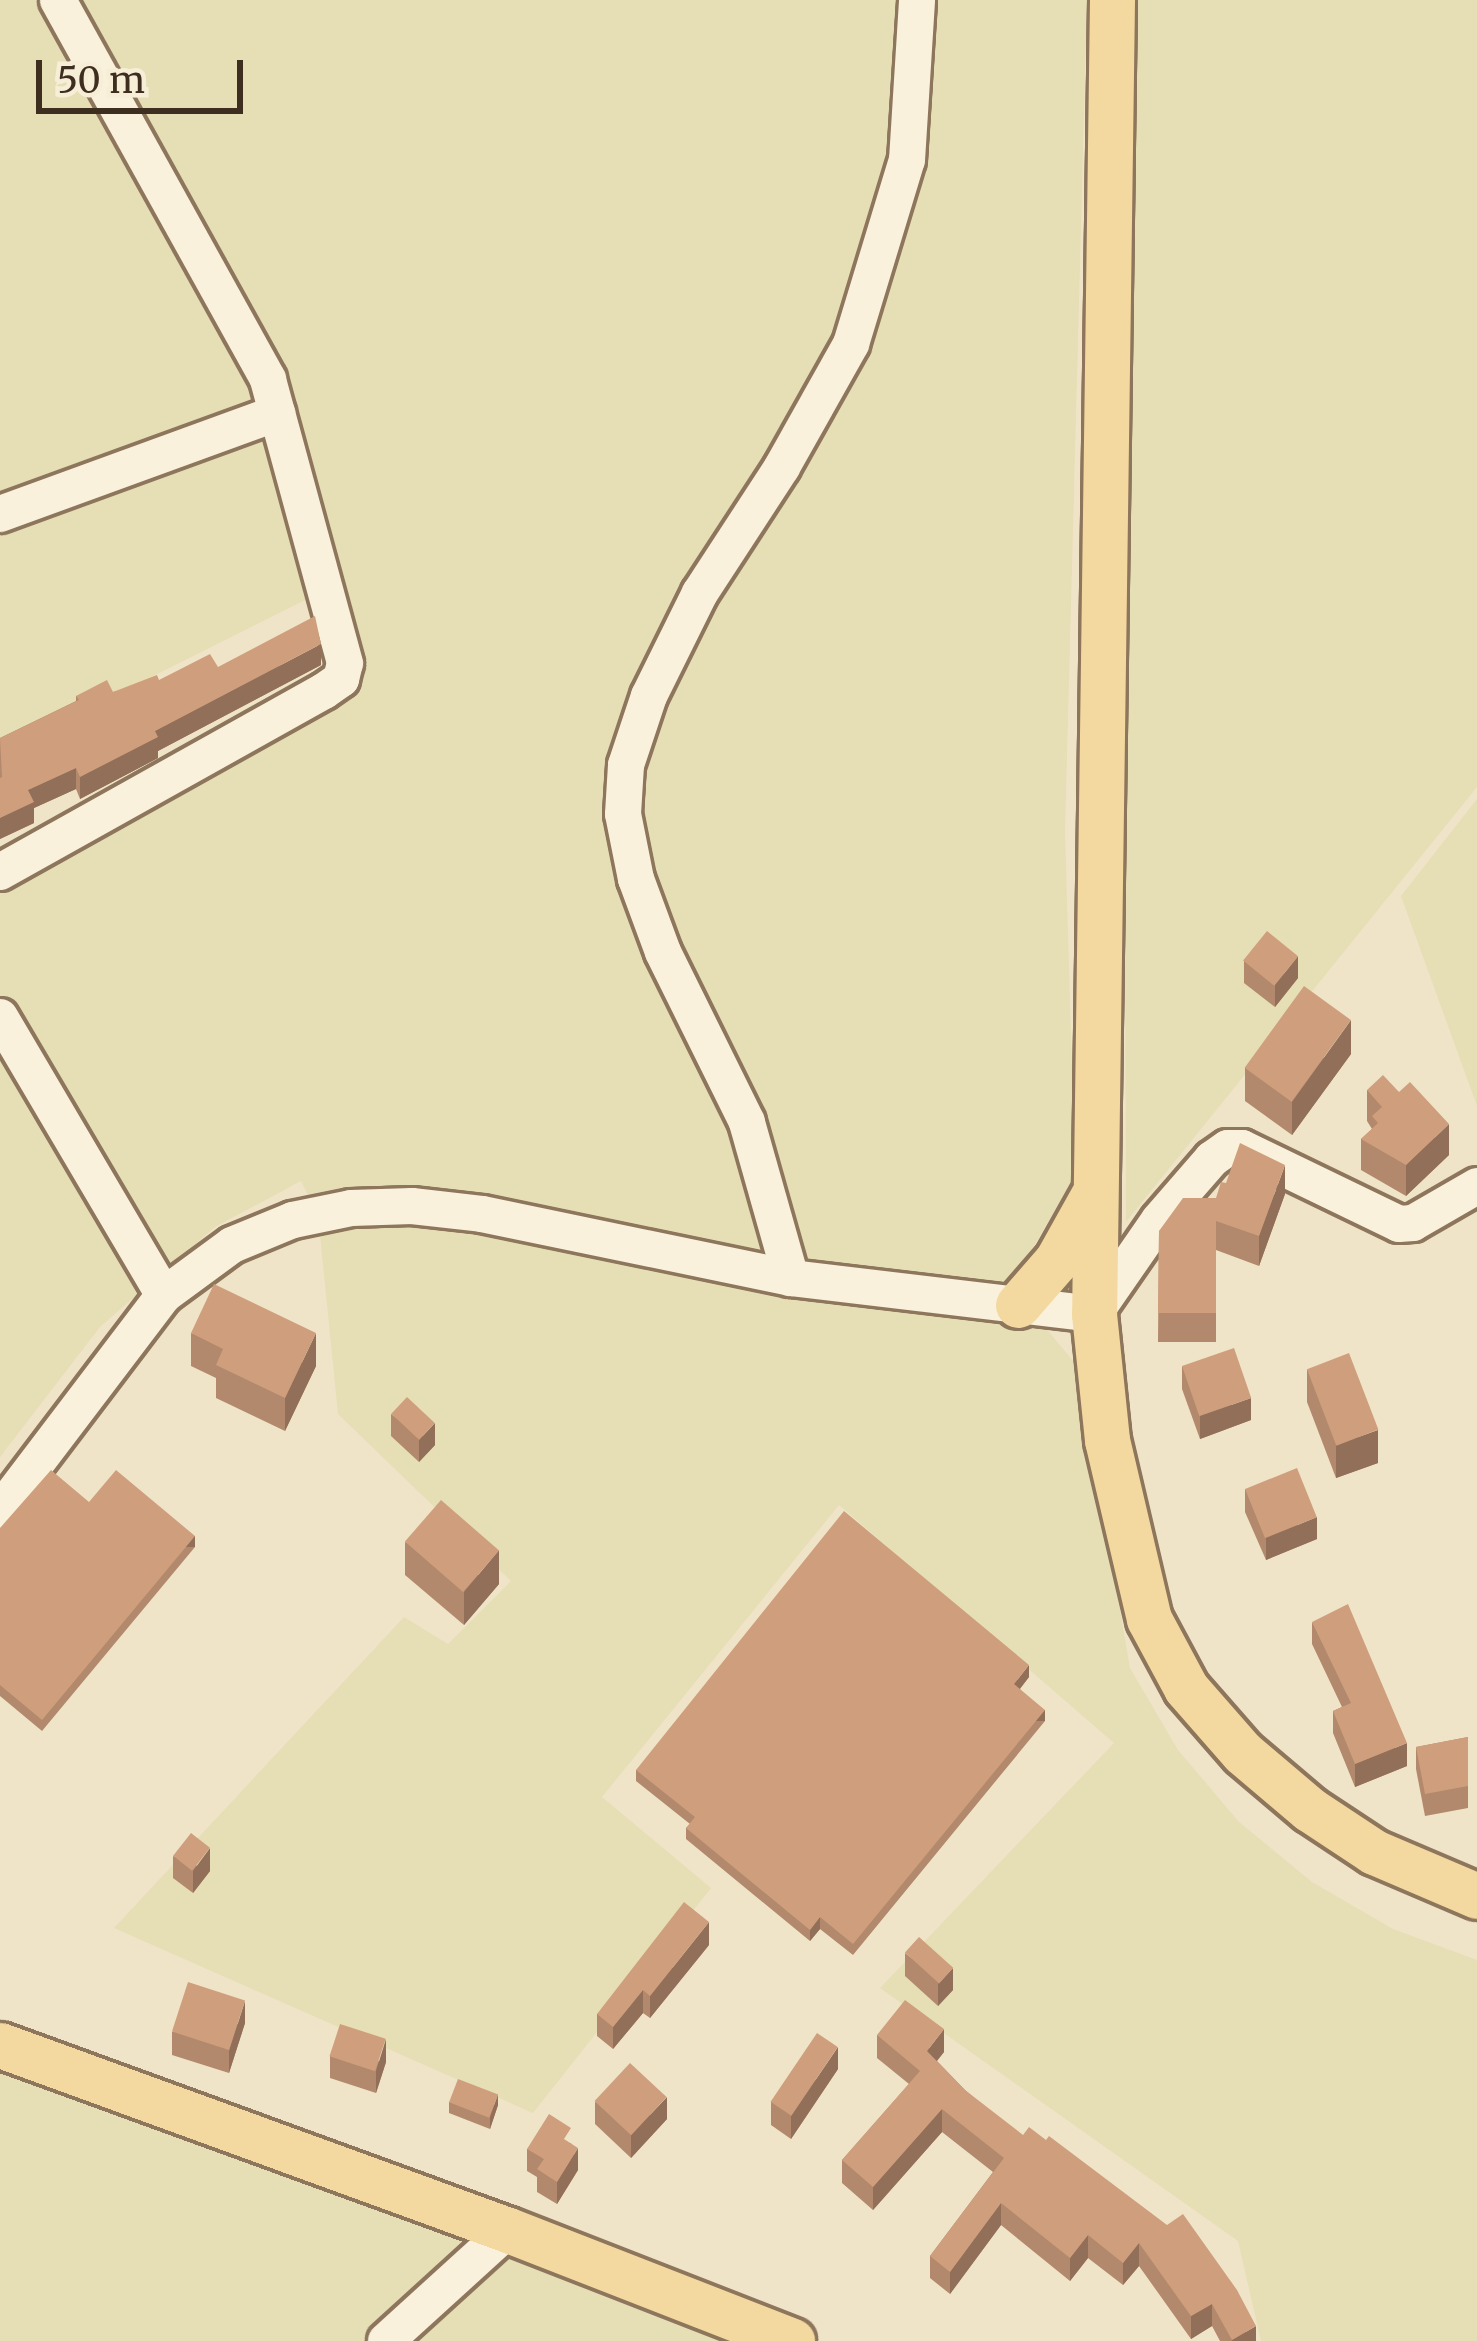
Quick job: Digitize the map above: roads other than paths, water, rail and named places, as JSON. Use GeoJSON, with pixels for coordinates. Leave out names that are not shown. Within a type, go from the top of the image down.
{"type":"FeatureCollection","features":[{"type":"Feature","properties":{"kind":"main road"},"geometry":{"type":"LineString","coordinates":[[1112,0],[1094,1314],[1108,1440],[1149,1619],[1186,1688],[1243,1753],[1309,1809],[1374,1852],[1477,1896]]}},
{"type":"Feature","properties":{"kind":"main road"},"geometry":{"type":"LineString","coordinates":[[1018,1305],[1057,1260],[1098,1184]]}},
{"type":"Feature","properties":{"kind":"main road"},"geometry":{"type":"LineString","coordinates":[[0,2045],[508,2230],[791,2341]]}},
{"type":"Feature","properties":{"kind":"street"},"geometry":{"type":"LineString","coordinates":[[0,872],[341,679],[345,663],[259,363],[58,0]]}},
{"type":"Feature","properties":{"kind":"street"},"geometry":{"type":"LineString","coordinates":[[791,1278],[747,1122],[664,952],[636,879],[623,814],[626,765],[649,696],[700,593],[782,466],[851,344],[908,160],[917,0]]}},
{"type":"Feature","properties":{"kind":"street"},"geometry":{"type":"LineString","coordinates":[[0,514],[277,413]]}},
{"type":"Feature","properties":{"kind":"street"},"geometry":{"type":"LineString","coordinates":[[0,1017],[164,1295]]}},
{"type":"Feature","properties":{"kind":"street"},"geometry":{"type":"LineString","coordinates":[[0,1510],[164,1295],[232,1245],[293,1220],[351,1208],[412,1206],[482,1214],[791,1278],[1094,1314],[1159,1220],[1212,1159],[1228,1148],[1242,1148],[1399,1224],[1412,1223],[1477,1186]]}},
{"type":"Feature","properties":{"kind":"street"},"geometry":{"type":"LineString","coordinates":[[386,2341],[508,2230]]}}]}
